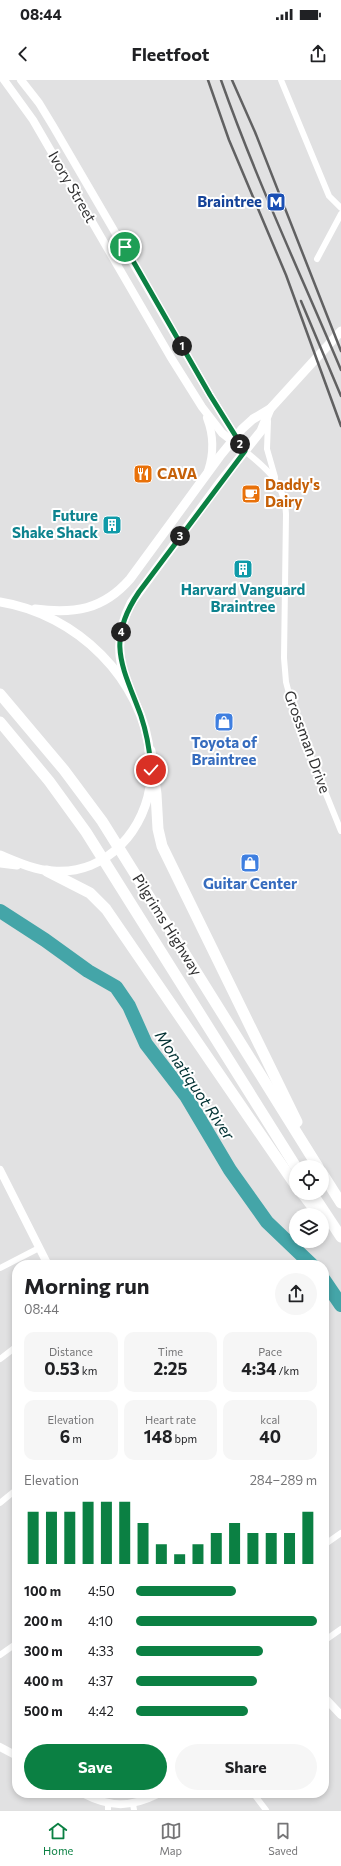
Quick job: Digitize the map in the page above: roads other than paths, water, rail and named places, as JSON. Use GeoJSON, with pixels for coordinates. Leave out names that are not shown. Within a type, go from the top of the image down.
{"type":"FeatureCollection","features":[{"type":"Feature","properties":{"kind":"highway","name":"Pilgrims Highway"},"geometry":{"type":"LineString","coordinates":[[0,694],[60,764],[102,821],[314,1160]]}},
{"type":"Feature","properties":{"kind":"highway","name":"Pilgrims Highway"},"geometry":{"type":"LineString","coordinates":[[0,722],[50,781],[86,832],[292,1160]]}},
{"type":"Feature","properties":{"kind":"highway"},"geometry":{"type":"LineString","coordinates":[[150,751],[156,794],[158,829],[162,846],[316,1160]]}},
{"type":"Feature","properties":{"kind":"highway"},"geometry":{"type":"LineString","coordinates":[[47,870],[90,893],[106,908],[289,1176]]}},
{"type":"Feature","properties":{"kind":"highway","name":"Pilgrims Highway"},"geometry":{"type":"LineString","coordinates":[[329,1184],[341,1203]]}},
{"type":"Feature","properties":{"kind":"highway"},"geometry":{"type":"LineString","coordinates":[[308,1200],[314,1208]]}},
{"type":"Feature","properties":{"kind":"highway"},"geometry":{"type":"LineString","coordinates":[[317,1200],[341,1237]]}},
{"type":"Feature","properties":{"kind":"highway"},"geometry":{"type":"LineString","coordinates":[[329,1226],[341,1241]]}},
{"type":"Feature","properties":{"kind":"main road"},"geometry":{"type":"LineString","coordinates":[[0,863],[47,870],[70,871],[91,865],[106,858],[125,842],[139,822],[147,801],[151,778],[150,751],[143,723],[125,678],[120,655],[120,635],[125,616],[139,592],[261,431],[269,412],[341,331]]}},
{"type":"Feature","properties":{"kind":"main road"},"geometry":{"type":"LineString","coordinates":[[0,602],[50,610],[74,611],[92,607],[109,598],[130,579],[205,476],[234,440],[253,419],[269,412]]}},
{"type":"Feature","properties":{"kind":"main road"},"geometry":{"type":"LineString","coordinates":[[16,605],[54,620],[91,644],[113,668],[134,701]]}},
{"type":"Feature","properties":{"kind":"main road"},"geometry":{"type":"LineString","coordinates":[[0,854],[33,868]]}},
{"type":"Feature","properties":{"kind":"street","name":"Ivory Street"},"geometry":{"type":"LineString","coordinates":[[4,80],[33,120],[149,319],[202,406],[214,424],[245,451]]}},
{"type":"Feature","properties":{"kind":"street","name":"Ivory Street"},"geometry":{"type":"LineString","coordinates":[[22,80],[54,126],[198,374],[234,440]]}},
{"type":"Feature","properties":{"kind":"street"},"geometry":{"type":"LineString","coordinates":[[281,80],[329,196],[341,208]]}},
{"type":"Feature","properties":{"kind":"street"},"geometry":{"type":"LineString","coordinates":[[317,259],[341,214]]}},
{"type":"Feature","properties":{"kind":"street"},"geometry":{"type":"LineString","coordinates":[[149,319],[147,309],[151,305],[157,310],[170,335],[198,374]]}},
{"type":"Feature","properties":{"kind":"street"},"geometry":{"type":"LineString","coordinates":[[202,406],[209,424],[213,441],[211,458],[205,476]]}},
{"type":"Feature","properties":{"kind":"street"},"geometry":{"type":"LineString","coordinates":[[269,412],[266,449],[276,480]]}},
{"type":"Feature","properties":{"kind":"street","name":"Grossman Drive"},"geometry":{"type":"LineString","coordinates":[[245,451],[269,471],[276,480],[285,499],[284,658],[286,682],[296,720],[341,831]]}},
{"type":"Feature","properties":{"kind":"street"},"geometry":{"type":"LineString","coordinates":[[1,1172],[45,1260]]}},
{"type":"Feature","properties":{"kind":"street"},"geometry":{"type":"LineString","coordinates":[[16,1260],[39,1248]]}},
{"type":"Feature","properties":{"kind":"street"},"geometry":{"type":"LineString","coordinates":[[0,1268],[12,1262]]}},
{"type":"Feature","properties":{"kind":"street"},"geometry":{"type":"LineString","coordinates":[[0,1359],[12,1350]]}},
{"type":"Feature","properties":{"kind":"street"},"geometry":{"type":"LineString","coordinates":[[0,1503],[12,1493]]}},
{"type":"Feature","properties":{"kind":"street"},"geometry":{"type":"LineString","coordinates":[[329,1541],[341,1533]]}},
{"type":"Feature","properties":{"kind":"street"},"geometry":{"type":"LineString","coordinates":[[329,1638],[341,1629]]}},
{"type":"Feature","properties":{"kind":"street"},"geometry":{"type":"LineString","coordinates":[[0,1655],[12,1646]]}},
{"type":"Feature","properties":{"kind":"street"},"geometry":{"type":"LineString","coordinates":[[329,1703],[341,1715]]}},
{"type":"Feature","properties":{"kind":"street"},"geometry":{"type":"LineString","coordinates":[[0,1747],[12,1753]]}},
{"type":"Feature","properties":{"kind":"street"},"geometry":{"type":"LineString","coordinates":[[91,1798],[108,1807],[130,1807],[150,1798]]}},
{"type":"Feature","properties":{"kind":"street"},"geometry":{"type":"LineString","coordinates":[[256,1798],[266,1810]]}},
{"type":"Feature","properties":{"kind":"waterway","name":"Monatiquot River"},"geometry":{"type":"LineString","coordinates":[[0,911],[45,940],[88,971],[116,987],[129,1006],[146,1044],[186,1096],[230,1170],[267,1222],[307,1260]]}},
{"type":"Feature","properties":{"kind":"waterway","name":"Monatiquot River"},"geometry":{"type":"LineString","coordinates":[[329,1287],[341,1305]]}},
{"type":"Feature","properties":{"kind":"railway"},"geometry":{"type":"LineString","coordinates":[[208,80],[229,140],[286,275],[341,426]]}},
{"type":"Feature","properties":{"kind":"railway"},"geometry":{"type":"LineString","coordinates":[[221,80],[264,190],[341,370]]}},
{"type":"Feature","properties":{"kind":"railway"},"geometry":{"type":"LineString","coordinates":[[232,80],[255,132],[341,351]]}},
{"type":"Feature","properties":{"kind":"railway"},"geometry":{"type":"LineString","coordinates":[[301,301],[341,396]]}},
{"type":"Feature","properties":{"kind":"place","name":"Braintree"},"geometry":{"type":"Point","coordinates":[276,202]}},
{"type":"Feature","properties":{"kind":"place","name":"CAVA"},"geometry":{"type":"Point","coordinates":[143,474]}},
{"type":"Feature","properties":{"kind":"place","name":"Daddy's Dairy"},"geometry":{"type":"Point","coordinates":[251,494]}},
{"type":"Feature","properties":{"kind":"place","name":"Future Shake Shack"},"geometry":{"type":"Point","coordinates":[112,525]}},
{"type":"Feature","properties":{"kind":"place","name":"Harvard Vanguard Braintree"},"geometry":{"type":"Point","coordinates":[243,569]}},
{"type":"Feature","properties":{"kind":"place","name":"Toyota of Braintree"},"geometry":{"type":"Point","coordinates":[224,722]}},
{"type":"Feature","properties":{"kind":"place","name":"Guitar Center"},"geometry":{"type":"Point","coordinates":[250,863]}}]}
